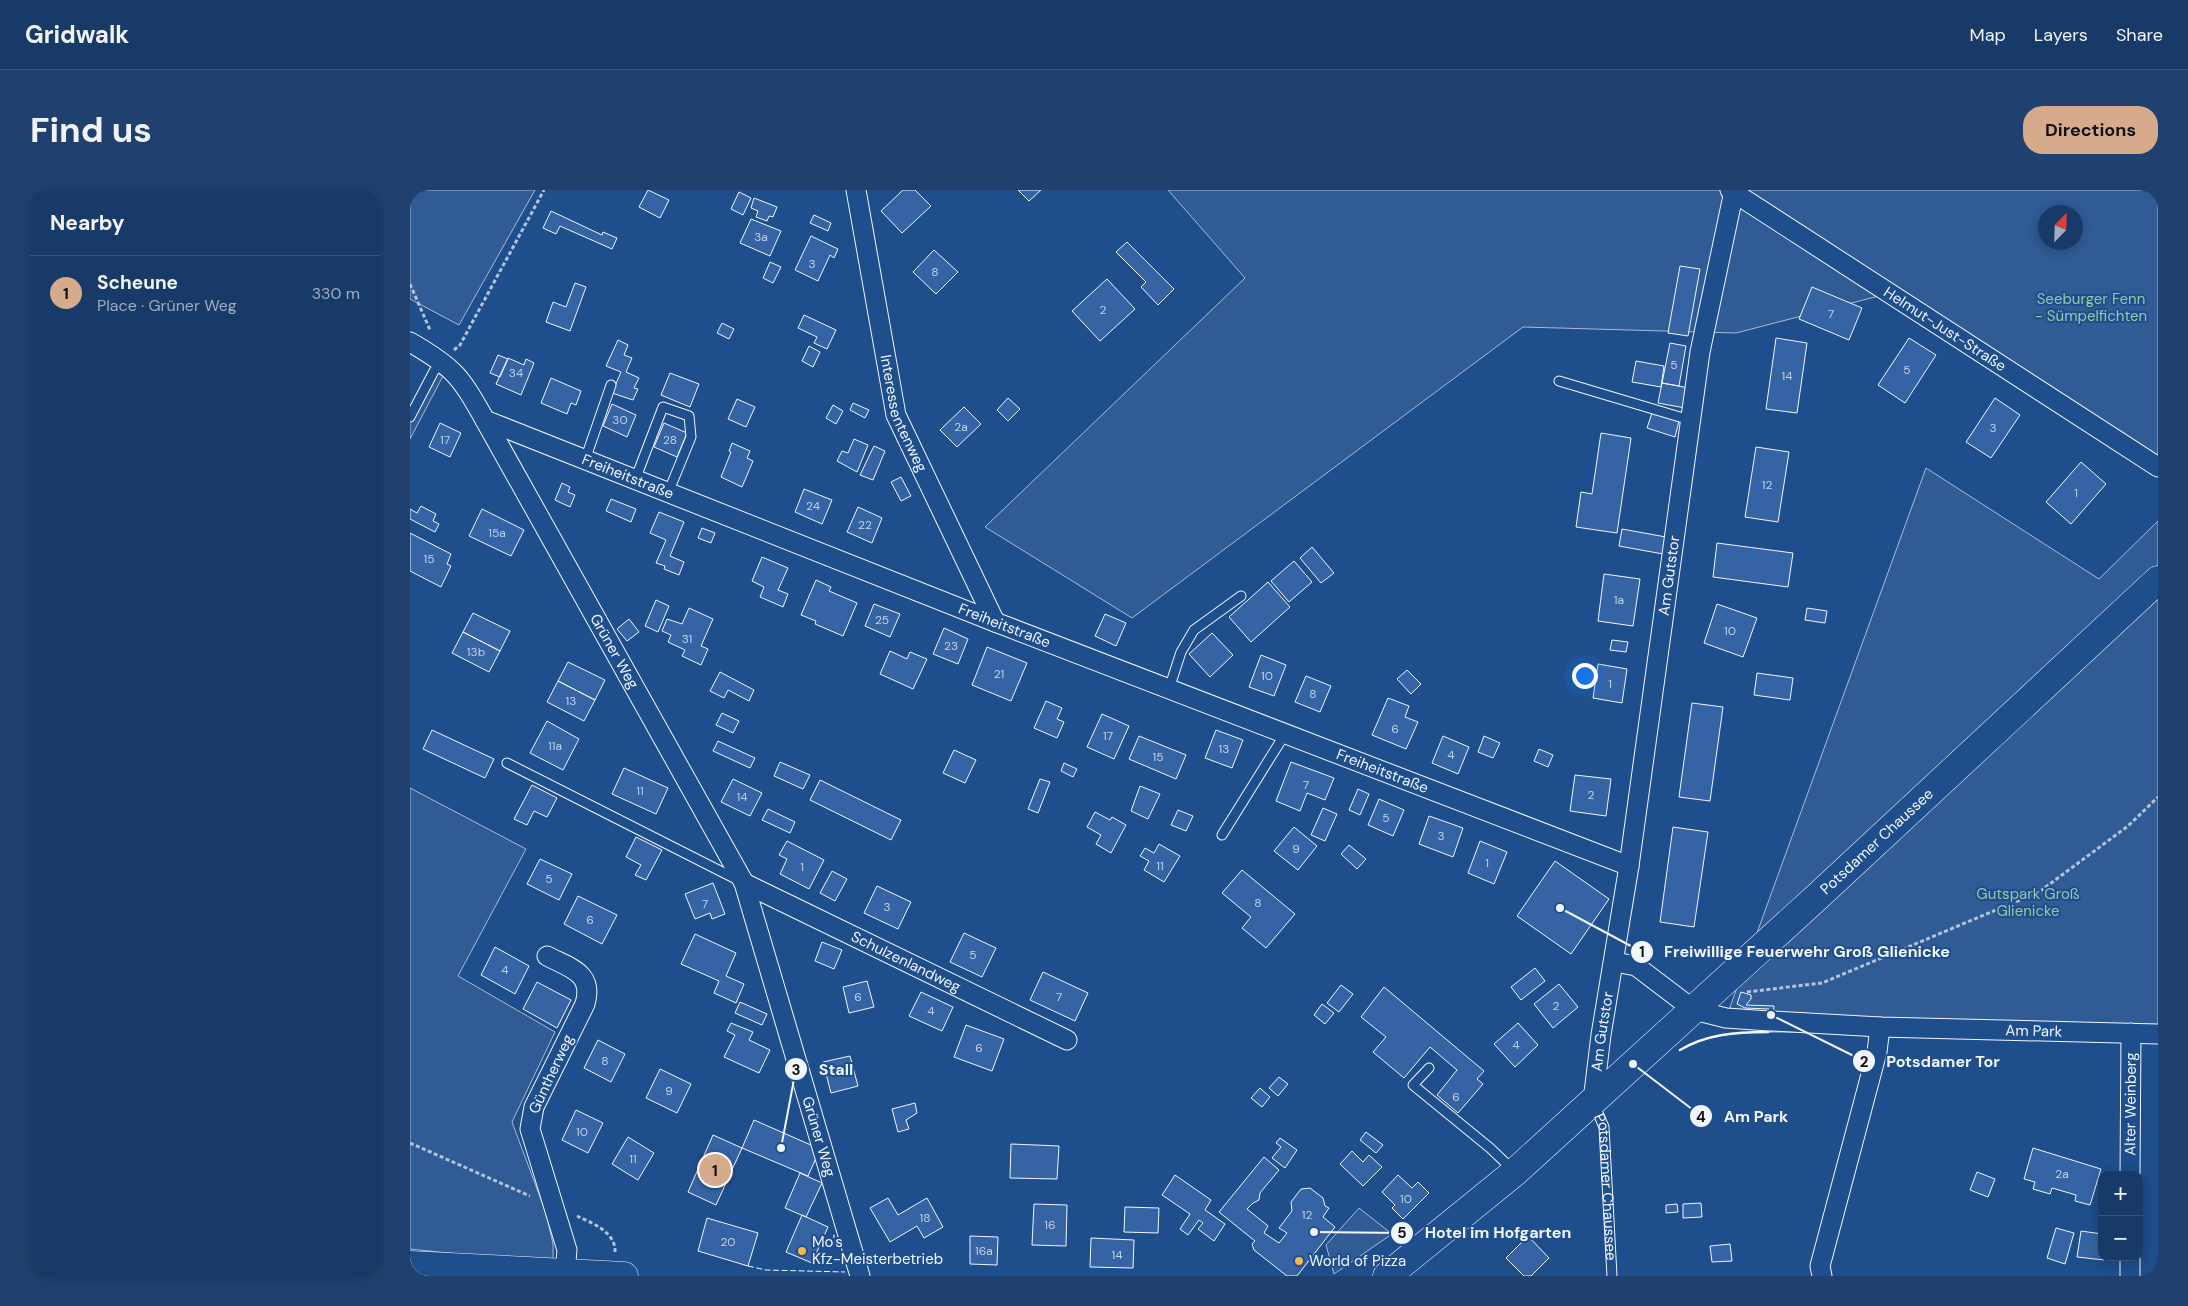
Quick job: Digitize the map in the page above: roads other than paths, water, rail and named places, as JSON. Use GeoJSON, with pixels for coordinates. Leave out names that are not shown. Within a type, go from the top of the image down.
{"type":"FeatureCollection","features":[{"type":"Feature","properties":{"kind":"main road","name":"Potsdamer Chaussee"},"geometry":{"type":"LineString","coordinates":[[1387,1276],[1515,1172],[1719,987],[2158,580]]}},
{"type":"Feature","properties":{"kind":"main road"},"geometry":{"type":"LineString","coordinates":[[410,1265],[624,1276]]}},
{"type":"Feature","properties":{"kind":"street","name":"Interessentenweg"},"geometry":{"type":"LineString","coordinates":[[856,190],[896,415],[995,622]]}},
{"type":"Feature","properties":{"kind":"street","name":"Am Gutstor"},"geometry":{"type":"LineString","coordinates":[[1593,1101],[1601,1035],[1615,962],[1629,866],[1700,352],[1732,190]]}},
{"type":"Feature","properties":{"kind":"street","name":"Helmut-Just-Straße"},"geometry":{"type":"LineString","coordinates":[[1732,190],[2158,467]]}},
{"type":"Feature","properties":{"kind":"street"},"geometry":{"type":"LineString","coordinates":[[410,342],[443,361],[458,375],[485,420]]}},
{"type":"Feature","properties":{"kind":"street","name":"Freiheitstraße"},"geometry":{"type":"LineString","coordinates":[[485,420],[995,622],[1629,866]]}},
{"type":"Feature","properties":{"kind":"street","name":"Grüner Weg"},"geometry":{"type":"LineString","coordinates":[[485,420],[744,883],[860,1276]]}},
{"type":"Feature","properties":{"kind":"street","name":"Schulzenlandweg"},"geometry":{"type":"LineString","coordinates":[[744,883],[1067,1040]]}},
{"type":"Feature","properties":{"kind":"street","name":"Güntherweg"},"geometry":{"type":"LineString","coordinates":[[547,956],[573,969],[585,979],[588,987],[584,1004],[534,1107],[530,1120],[530,1129],[567,1250],[564,1273]]}},
{"type":"Feature","properties":{"kind":"street"},"geometry":{"type":"LineString","coordinates":[[1615,962],[1636,966],[1694,1010]]}},
{"type":"Feature","properties":{"kind":"street","name":"Am Park"},"geometry":{"type":"LineString","coordinates":[[1694,1010],[1726,1018],[1880,1027],[2158,1034]]}},
{"type":"Feature","properties":{"kind":"street"},"geometry":{"type":"LineString","coordinates":[[1822,1276],[1820,1266],[1878,1052],[1880,1027]]}},
{"type":"Feature","properties":{"kind":"street","name":"Alter Weinberg"},"geometry":{"type":"LineString","coordinates":[[2130,1171],[2131,1033]]}},
{"type":"Feature","properties":{"kind":"street"},"geometry":{"type":"LineString","coordinates":[[2130,1261],[2130,1276]]}},
{"type":"Feature","properties":{"kind":"lane"},"geometry":{"type":"LineString","coordinates":[[410,416],[434,371],[443,361]]}},
{"type":"Feature","properties":{"kind":"lane"},"geometry":{"type":"LineString","coordinates":[[1559,381],[1690,420]]}},
{"type":"Feature","properties":{"kind":"lane"},"geometry":{"type":"LineString","coordinates":[[585,460],[611,385]]}},
{"type":"Feature","properties":{"kind":"lane"},"geometry":{"type":"LineString","coordinates":[[635,480],[663,407],[689,416],[690,437],[668,493]]}},
{"type":"Feature","properties":{"kind":"lane"},"geometry":{"type":"LineString","coordinates":[[1169,689],[1181,652],[1194,630],[1241,596]]}},
{"type":"Feature","properties":{"kind":"lane"},"geometry":{"type":"LineString","coordinates":[[1222,835],[1285,734]]}},
{"type":"Feature","properties":{"kind":"lane"},"geometry":{"type":"LineString","coordinates":[[507,763],[744,883]]}},
{"type":"Feature","properties":{"kind":"lane"},"geometry":{"type":"LineString","coordinates":[[1429,1068],[1413,1085],[1490,1148],[1515,1172]]}},
{"type":"Feature","properties":{"kind":"lane","name":"Potsdamer Chaussee"},"geometry":{"type":"LineString","coordinates":[[1593,1101],[1604,1127],[1612,1276]]}},
{"type":"Feature","properties":{"kind":"place","name":"Freiwillige Feuerwehr Groß Glienicke"},"geometry":{"type":"Point","coordinates":[1560,908]}},
{"type":"Feature","properties":{"kind":"place","name":"Potsdamer Tor"},"geometry":{"type":"Point","coordinates":[1771,1015]}},
{"type":"Feature","properties":{"kind":"place","name":"Am Park"},"geometry":{"type":"Point","coordinates":[1633,1064]}},
{"type":"Feature","properties":{"kind":"place","name":"Stall"},"geometry":{"type":"Point","coordinates":[781,1148]}},
{"type":"Feature","properties":{"kind":"place","name":"Scheune"},"geometry":{"type":"Point","coordinates":[715,1170]}},
{"type":"Feature","properties":{"kind":"place","name":"Hotel im Hofgarten"},"geometry":{"type":"Point","coordinates":[1314,1232]}},
{"type":"Feature","properties":{"kind":"place","name":"Mo's Kfz-Meisterbetrieb"},"geometry":{"type":"Point","coordinates":[802,1251]}},
{"type":"Feature","properties":{"kind":"place","name":"World of Pizza"},"geometry":{"type":"Point","coordinates":[1299,1261]}},
{"type":"Feature","properties":{"kind":"park label","name":"Seeburger Fenn - Sümpelfichten"},"geometry":{"type":"Point","coordinates":[2091,308]}},
{"type":"Feature","properties":{"kind":"park label","name":"Gutspark Groß Glienicke"},"geometry":{"type":"Point","coordinates":[2028,902]}}]}
